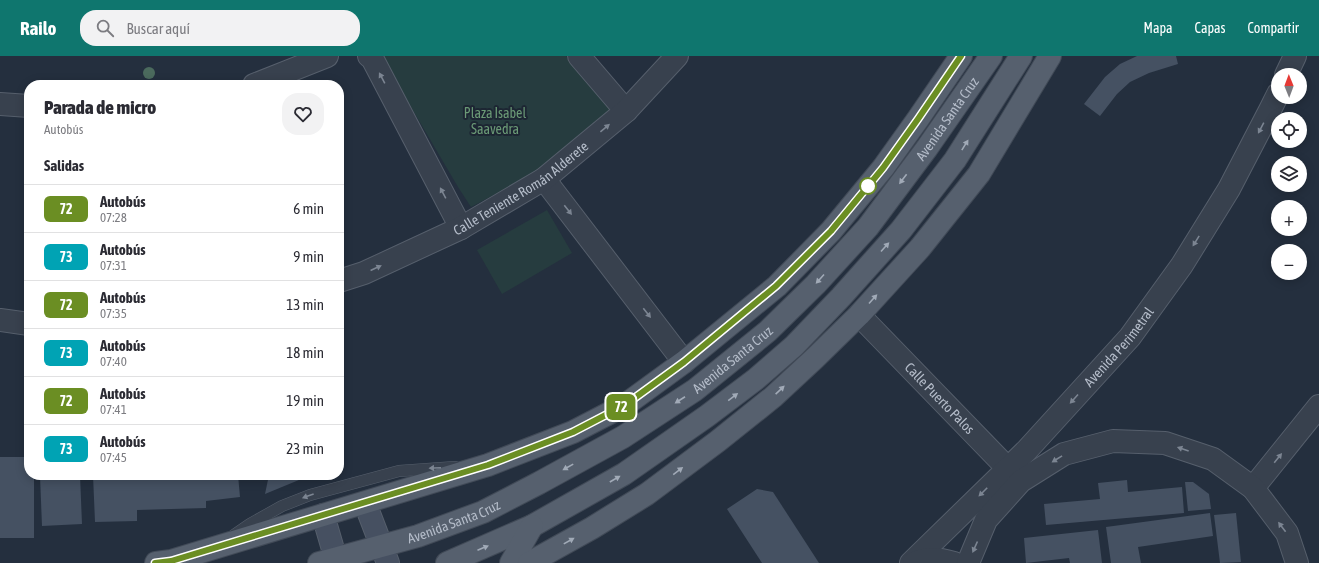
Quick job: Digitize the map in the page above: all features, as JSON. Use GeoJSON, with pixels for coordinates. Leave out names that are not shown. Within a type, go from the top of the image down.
{"type":"FeatureCollection","features":[{"type":"Feature","properties":{"kind":"main road","name":"Avenida Santa Cruz"},"geometry":{"type":"LineString","coordinates":[[156,563],[171,561],[488,465],[573,432],[625,405],[684,362],[776,286],[831,231],[883,168],[961,56]]}},
{"type":"Feature","properties":{"kind":"main road","name":"Avenida Santa Cruz"},"geometry":{"type":"LineString","coordinates":[[330,562],[385,554],[418,536],[483,512],[539,484],[622,437],[695,390],[768,331],[816,284],[868,227],[927,148],[991,56]]}},
{"type":"Feature","properties":{"kind":"main road","name":"Avenida Santa Cruz"},"geometry":{"type":"LineString","coordinates":[[447,563],[532,526],[624,474],[707,416],[756,379],[794,346],[841,297],[901,230],[955,160],[1021,56]]}},
{"type":"Feature","properties":{"kind":"main road"},"geometry":{"type":"LineString","coordinates":[[534,562],[647,494],[718,441],[773,397],[859,315],[920,248],[979,174],[1050,56]]}},
{"type":"Feature","properties":{"kind":"main road"},"geometry":{"type":"LineString","coordinates":[[364,503],[385,554]]}},
{"type":"Feature","properties":{"kind":"main road"},"geometry":{"type":"LineString","coordinates":[[323,515],[330,562]]}},
{"type":"Feature","properties":{"kind":"main road"},"geometry":{"type":"LineString","coordinates":[[511,563],[532,526]]}},
{"type":"Feature","properties":{"kind":"street"},"geometry":{"type":"LineString","coordinates":[[267,80],[327,56]]}},
{"type":"Feature","properties":{"kind":"street"},"geometry":{"type":"LineString","coordinates":[[369,56],[372,58],[461,228]]}},
{"type":"Feature","properties":{"kind":"street"},"geometry":{"type":"LineString","coordinates":[[579,56],[626,111]]}},
{"type":"Feature","properties":{"kind":"street","name":"Calle Teniente Román Alderete"},"geometry":{"type":"LineString","coordinates":[[344,279],[364,273],[461,228],[544,179],[626,111],[677,56]]}},
{"type":"Feature","properties":{"kind":"street"},"geometry":{"type":"LineString","coordinates":[[1289,68],[1295,56]]}},
{"type":"Feature","properties":{"kind":"street"},"geometry":{"type":"LineString","coordinates":[[0,104],[24,106]]}},
{"type":"Feature","properties":{"kind":"street","name":"Avenida Perimetral"},"geometry":{"type":"LineString","coordinates":[[913,563],[1014,475],[1027,450],[1130,337],[1182,265],[1229,189],[1273,104]]}},
{"type":"Feature","properties":{"kind":"street"},"geometry":{"type":"LineString","coordinates":[[544,179],[684,362]]}},
{"type":"Feature","properties":{"kind":"street","name":"Calle Puerto Palos"},"geometry":{"type":"LineString","coordinates":[[859,315],[1014,475]]}},
{"type":"Feature","properties":{"kind":"street"},"geometry":{"type":"LineString","coordinates":[[0,320],[24,323]]}},
{"type":"Feature","properties":{"kind":"street"},"geometry":{"type":"LineString","coordinates":[[1254,488],[1319,406]]}},
{"type":"Feature","properties":{"kind":"street"},"geometry":{"type":"LineString","coordinates":[[968,563],[986,520],[1014,475],[1064,454],[1113,441],[1164,443],[1213,459],[1254,488],[1287,533],[1297,563]]}},
{"type":"Feature","properties":{"kind":"street","name":"Avenida Perimetral"},"geometry":{"type":"LineString","coordinates":[[913,563],[922,560],[937,559],[954,563]]}},
{"type":"Feature","properties":{"kind":"lane"},"geometry":{"type":"LineString","coordinates":[[220,546],[250,524],[282,506],[310,495],[399,470],[488,465]]}},
{"type":"Feature","properties":{"kind":"green space","name":"Plaza Isabel Saavedra"},"geometry":{"type":"Polygon","coordinates":[[[381,56],[566,56],[611,108],[590,130],[535,173],[471,207],[381,56]]]}},
{"type":"Feature","properties":{"kind":"green space"},"geometry":{"type":"Polygon","coordinates":[[[547,210],[572,253],[502,294],[477,250],[547,210]]]}},
{"type":"Feature","properties":{"kind":"building"},"geometry":{"type":"Polygon","coordinates":[[[1137,56],[1176,56],[1178,64],[1149,73],[1130,82],[1117,94],[1100,116],[1084,104],[1105,77],[1120,64],[1137,56]]]}},
{"type":"Feature","properties":{"kind":"building"},"geometry":{"type":"Polygon","coordinates":[[[0,457],[24,457],[24,480],[34,480],[34,538],[0,538],[0,457]]]}},
{"type":"Feature","properties":{"kind":"building"},"geometry":{"type":"Polygon","coordinates":[[[40,480],[80,480],[82,524],[42,526],[40,480]]]}},
{"type":"Feature","properties":{"kind":"building"},"geometry":{"type":"Polygon","coordinates":[[[93,480],[238,480],[240,497],[206,501],[206,508],[137,510],[137,521],[95,522],[93,480]]]}},
{"type":"Feature","properties":{"kind":"building"},"geometry":{"type":"Polygon","coordinates":[[[268,480],[299,480],[265,494],[268,480]]]}},
{"type":"Feature","properties":{"kind":"building"},"geometry":{"type":"Polygon","coordinates":[[[1127,480],[1128,492],[1182,487],[1184,513],[1046,525],[1044,504],[1100,499],[1098,483],[1127,480]]]}},
{"type":"Feature","properties":{"kind":"building"},"geometry":{"type":"Polygon","coordinates":[[[1185,482],[1193,482],[1209,494],[1211,509],[1188,511],[1185,482]]]}},
{"type":"Feature","properties":{"kind":"building"},"geometry":{"type":"Polygon","coordinates":[[[757,489],[773,492],[819,563],[762,563],[727,509],[757,489]]]}},
{"type":"Feature","properties":{"kind":"building"},"geometry":{"type":"Polygon","coordinates":[[[1210,513],[1213,536],[1138,547],[1141,563],[1111,563],[1106,527],[1210,513]]]}},
{"type":"Feature","properties":{"kind":"building"},"geometry":{"type":"Polygon","coordinates":[[[1236,513],[1241,562],[1220,563],[1214,515],[1236,513]]]}},
{"type":"Feature","properties":{"kind":"building"},"geometry":{"type":"Polygon","coordinates":[[[1098,530],[1102,563],[1070,563],[1069,558],[1026,563],[1024,538],[1098,530]]]}},
{"type":"Feature","properties":{"kind":"bus line","name":"72"},"geometry":{"type":"LineString","coordinates":[[155,563],[171,561],[506,459],[573,432],[625,405],[684,362],[776,286],[831,231],[883,168],[961,56]]}}]}
